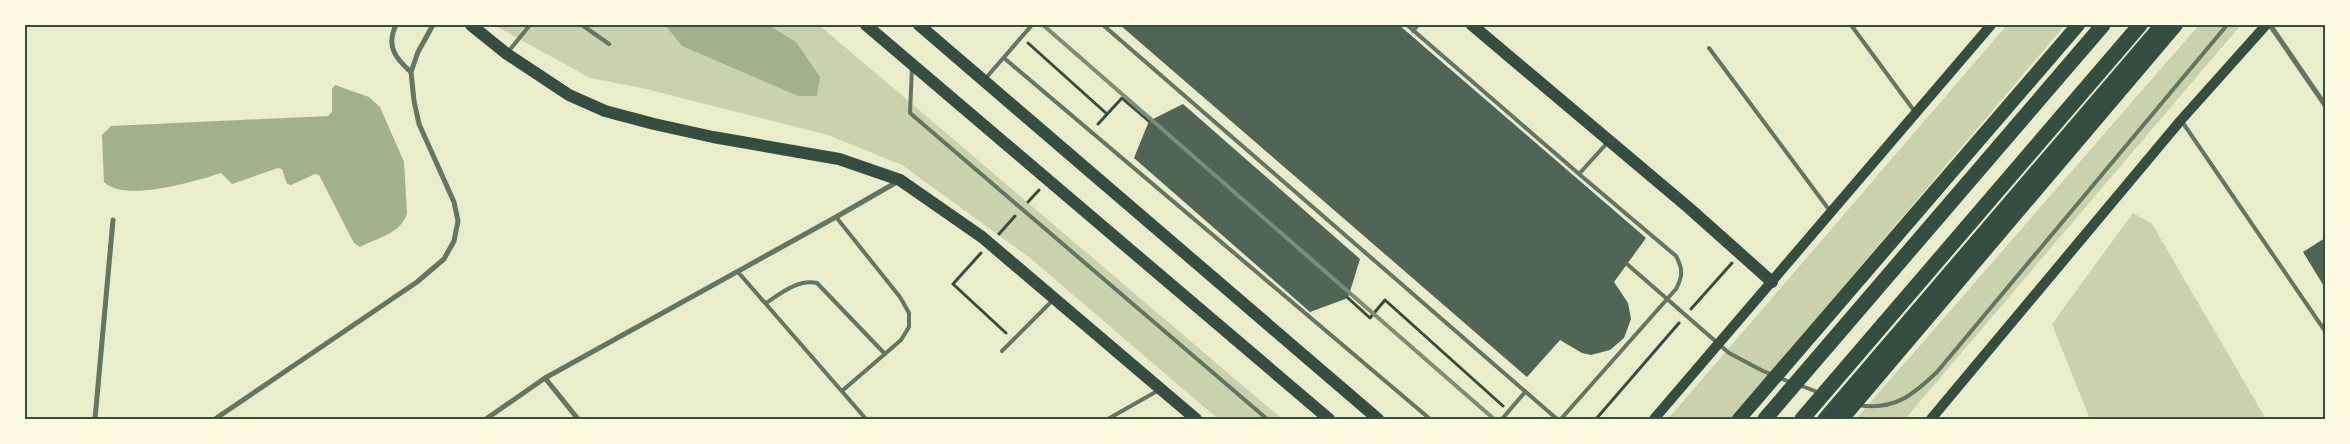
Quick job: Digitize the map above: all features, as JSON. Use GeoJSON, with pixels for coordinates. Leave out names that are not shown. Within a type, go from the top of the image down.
{"type":"FeatureCollection","features":[{"type":"Feature","properties":{"kind":"highway"},"geometry":{"type":"LineString","coordinates":[[1739,419],[2078,25]]}},
{"type":"Feature","properties":{"kind":"highway"},"geometry":{"type":"LineString","coordinates":[[1765,419],[2103,25]]}},
{"type":"Feature","properties":{"kind":"highway"},"geometry":{"type":"LineString","coordinates":[[1802,419],[2140,25]]}},
{"type":"Feature","properties":{"kind":"highway"},"geometry":{"type":"LineString","coordinates":[[1824,419],[2162,25]]}},
{"type":"Feature","properties":{"kind":"highway"},"geometry":{"type":"LineString","coordinates":[[1842,419],[2176,25]]}},
{"type":"Feature","properties":{"kind":"main road"},"geometry":{"type":"LineString","coordinates":[[471,25],[507,54],[569,96],[605,111],[704,135],[839,159],[900,180],[982,237],[1196,419]]}},
{"type":"Feature","properties":{"kind":"main road"},"geometry":{"type":"LineString","coordinates":[[866,25],[1329,419]]}},
{"type":"Feature","properties":{"kind":"main road"},"geometry":{"type":"LineString","coordinates":[[919,25],[1378,419]]}},
{"type":"Feature","properties":{"kind":"main road"},"geometry":{"type":"LineString","coordinates":[[1654,419],[1832,213],[1990,25]]}},
{"type":"Feature","properties":{"kind":"main road"},"geometry":{"type":"LineString","coordinates":[[1931,419],[2181,120],[2266,25]]}},
{"type":"Feature","properties":{"kind":"main road"},"geometry":{"type":"LineString","coordinates":[[1475,26],[1772,282]]}},
{"type":"Feature","properties":{"kind":"street"},"geometry":{"type":"LineString","coordinates":[[396,25],[392,34],[391,47],[396,58],[411,72]]}},
{"type":"Feature","properties":{"kind":"street"},"geometry":{"type":"LineString","coordinates":[[215,419],[418,282],[444,259],[454,241],[458,222],[454,202],[419,124],[411,72],[418,52],[433,25]]}},
{"type":"Feature","properties":{"kind":"street"},"geometry":{"type":"LineString","coordinates":[[2270,25],[2325,105]]}},
{"type":"Feature","properties":{"kind":"street"},"geometry":{"type":"LineString","coordinates":[[486,419],[545,378],[900,180]]}},
{"type":"Feature","properties":{"kind":"street"},"geometry":{"type":"LineString","coordinates":[[95,419],[114,220]]}},
{"type":"Feature","properties":{"kind":"street"},"geometry":{"type":"LineString","coordinates":[[545,378],[578,419]]}},
{"type":"Feature","properties":{"kind":"lane"},"geometry":{"type":"LineString","coordinates":[[507,54],[530,25]]}},
{"type":"Feature","properties":{"kind":"lane"},"geometry":{"type":"LineString","coordinates":[[582,25],[609,44]]}},
{"type":"Feature","properties":{"kind":"lane"},"geometry":{"type":"LineString","coordinates":[[983,81],[1032,25]]}},
{"type":"Feature","properties":{"kind":"lane"},"geometry":{"type":"LineString","coordinates":[[1103,25],[1557,419]]}},
{"type":"Feature","properties":{"kind":"lane"},"geometry":{"type":"LineString","coordinates":[[1406,25],[1676,256],[1682,267],[1682,279],[1676,289],[1561,419]]}},
{"type":"Feature","properties":{"kind":"lane"},"geometry":{"type":"LineString","coordinates":[[1413,31],[1418,25]]}},
{"type":"Feature","properties":{"kind":"lane"},"geometry":{"type":"LineString","coordinates":[[1851,25],[1916,114]]}},
{"type":"Feature","properties":{"kind":"lane"},"geometry":{"type":"LineString","coordinates":[[1627,264],[1729,352],[1763,371],[1848,404],[1868,407],[1885,406],[1902,400],[1917,391],[1937,372],[2228,25]]}},
{"type":"Feature","properties":{"kind":"lane"},"geometry":{"type":"LineString","coordinates":[[1709,48],[1832,213]]}},
{"type":"Feature","properties":{"kind":"lane"},"geometry":{"type":"LineString","coordinates":[[1004,58],[1430,419]]}},
{"type":"Feature","properties":{"kind":"lane"},"geometry":{"type":"LineString","coordinates":[[912,64],[910,113],[1267,419]]}},
{"type":"Feature","properties":{"kind":"lane"},"geometry":{"type":"LineString","coordinates":[[2181,120],[2325,331]]}},
{"type":"Feature","properties":{"kind":"lane"},"geometry":{"type":"LineString","coordinates":[[1579,174],[1609,140]]}},
{"type":"Feature","properties":{"kind":"lane"},"geometry":{"type":"LineString","coordinates":[[836,217],[900,297],[909,313],[909,327],[902,340],[842,391]]}},
{"type":"Feature","properties":{"kind":"lane"},"geometry":{"type":"LineString","coordinates":[[738,272],[866,419]]}},
{"type":"Feature","properties":{"kind":"lane"},"geometry":{"type":"LineString","coordinates":[[766,304],[789,288],[807,280],[817,283],[885,354]]}},
{"type":"Feature","properties":{"kind":"lane"},"geometry":{"type":"LineString","coordinates":[[1002,351],[1054,298]]}},
{"type":"Feature","properties":{"kind":"lane"},"geometry":{"type":"LineString","coordinates":[[1108,419],[1161,389]]}},
{"type":"Feature","properties":{"kind":"lane"},"geometry":{"type":"LineString","coordinates":[[1502,419],[1525,392]]}},
{"type":"Feature","properties":{"kind":"path"},"geometry":{"type":"LineString","coordinates":[[1021,38],[1107,114]]}},
{"type":"Feature","properties":{"kind":"path"},"geometry":{"type":"LineString","coordinates":[[1690,311],[1740,253]]}},
{"type":"Feature","properties":{"kind":"path"},"geometry":{"type":"LineString","coordinates":[[953,284],[1013,340]]}},
{"type":"Feature","properties":{"kind":"path"},"geometry":{"type":"LineString","coordinates":[[1348,298],[1370,318],[1385,300],[1510,412]]}},
{"type":"Feature","properties":{"kind":"path"},"geometry":{"type":"LineString","coordinates":[[1596,419],[1684,318]]}},
{"type":"Feature","properties":{"kind":"shaded area"},"geometry":{"type":"Polygon","coordinates":[[[494,25],[819,25],[1282,419],[1218,419],[1030,258],[902,165],[828,135],[642,88],[590,78],[494,25]]]}},
{"type":"Feature","properties":{"kind":"shaded area"},"geometry":{"type":"Polygon","coordinates":[[[665,25],[768,25],[796,42],[820,77],[817,96],[798,96],[682,46],[665,25]]]}},
{"type":"Feature","properties":{"kind":"shaded area"},"geometry":{"type":"Polygon","coordinates":[[[2007,25],[2065,25],[1731,419],[1668,419],[2007,25]]]}},
{"type":"Feature","properties":{"kind":"shaded area"},"geometry":{"type":"Polygon","coordinates":[[[2199,25],[2240,26],[1905,419],[1856,419],[2199,25]]]}},
{"type":"Feature","properties":{"kind":"shaded area"},"geometry":{"type":"Polygon","coordinates":[[[335,85],[369,97],[380,107],[404,162],[407,213],[404,220],[388,234],[360,247],[354,243],[319,175],[315,174],[291,185],[287,184],[282,169],[278,168],[232,184],[221,173],[178,185],[127,191],[114,188],[104,182],[102,135],[111,126],[328,116],[332,112],[332,89],[335,85]]]}},
{"type":"Feature","properties":{"kind":"shaded area"},"geometry":{"type":"Polygon","coordinates":[[[2133,213],[2152,224],[2266,419],[2090,419],[2052,324],[2133,213]]]}},
{"type":"Feature","properties":{"kind":"building"},"geometry":{"type":"Polygon","coordinates":[[[1120,25],[1399,25],[1646,238],[1614,282],[1628,303],[1631,319],[1624,338],[1610,350],[1591,355],[1582,353],[1560,340],[1527,377],[1120,25]]]}},
{"type":"Feature","properties":{"kind":"building"},"geometry":{"type":"Polygon","coordinates":[[[1183,104],[1360,259],[1348,298],[1310,312],[1134,158],[1149,121],[1183,104]]]}},
{"type":"Feature","properties":{"kind":"building"},"geometry":{"type":"Polygon","coordinates":[[[2325,238],[2325,288],[2303,252],[2325,238]]]}},
{"type":"Feature","properties":{"kind":"railway"},"geometry":{"type":"LineString","coordinates":[[1043,25],[1494,419]]}}]}
